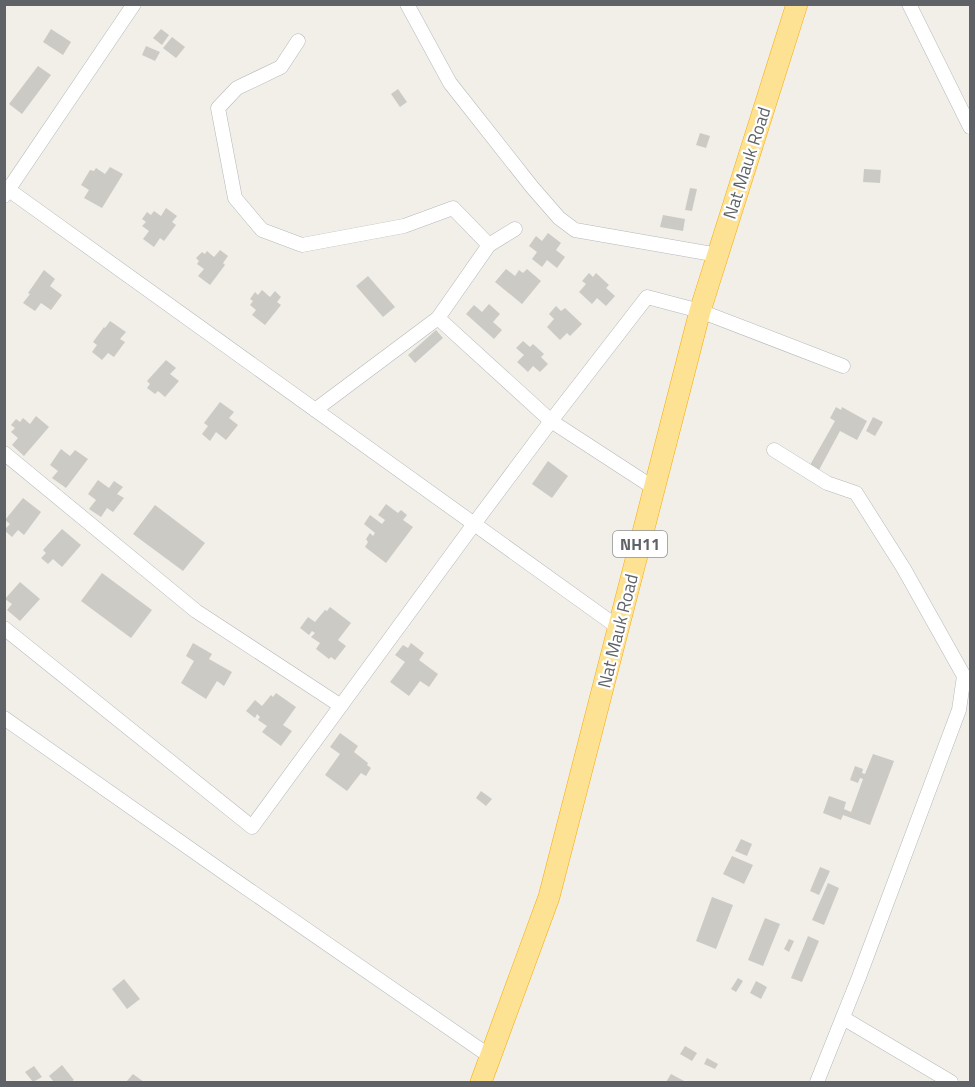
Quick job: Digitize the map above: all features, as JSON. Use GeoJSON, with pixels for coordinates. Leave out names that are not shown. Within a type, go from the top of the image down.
{"type":"FeatureCollection","features":[{"type":"Feature","properties":{"kind":"highway","name":"Nat Mauk Road"},"geometry":{"type":"LineString","coordinates":[[481,1083],[549,897],[700,311],[797,4]]}},
{"type":"Feature","properties":{"kind":"street"},"geometry":{"type":"LineString","coordinates":[[134,4],[7,193],[619,628]]}},
{"type":"Feature","properties":{"kind":"street"},"geometry":{"type":"LineString","coordinates":[[407,4],[450,83],[559,218],[575,230],[718,255]]}},
{"type":"Feature","properties":{"kind":"street"},"geometry":{"type":"LineString","coordinates":[[909,4],[970,127]]}},
{"type":"Feature","properties":{"kind":"street"},"geometry":{"type":"LineString","coordinates":[[298,41],[281,67],[237,88],[218,108],[235,198],[262,230],[302,245],[404,226],[453,208],[488,244]]}},
{"type":"Feature","properties":{"kind":"street"},"geometry":{"type":"LineString","coordinates":[[315,410],[438,318],[489,245],[515,230]]}},
{"type":"Feature","properties":{"kind":"street"},"geometry":{"type":"LineString","coordinates":[[4,627],[252,827],[474,524],[647,297],[700,311],[843,366]]}},
{"type":"Feature","properties":{"kind":"street"},"geometry":{"type":"LineString","coordinates":[[438,318],[551,421],[654,488]]}},
{"type":"Feature","properties":{"kind":"street"},"geometry":{"type":"LineString","coordinates":[[774,450],[827,483],[856,493],[904,569],[964,676],[959,710],[817,1083]]}},
{"type":"Feature","properties":{"kind":"street"},"geometry":{"type":"LineString","coordinates":[[4,453],[196,611],[341,706]]}},
{"type":"Feature","properties":{"kind":"street"},"geometry":{"type":"LineString","coordinates":[[4,718],[491,1057]]}},
{"type":"Feature","properties":{"kind":"street"},"geometry":{"type":"LineString","coordinates":[[843,1018],[951,1083]]}},
{"type":"Feature","properties":{"kind":"building"},"geometry":{"type":"Polygon","coordinates":[[[51,29],[71,42],[63,55],[43,42],[51,29]]]}},
{"type":"Feature","properties":{"kind":"building"},"geometry":{"type":"Polygon","coordinates":[[[161,29],[169,35],[162,45],[153,38],[161,29]]]}},
{"type":"Feature","properties":{"kind":"building"},"geometry":{"type":"Polygon","coordinates":[[[172,37],[185,47],[176,58],[163,48],[172,37]]]}},
{"type":"Feature","properties":{"kind":"building"},"geometry":{"type":"Polygon","coordinates":[[[146,46],[160,52],[155,61],[142,55],[146,46]]]}},
{"type":"Feature","properties":{"kind":"building"},"geometry":{"type":"Polygon","coordinates":[[[38,66],[51,75],[22,114],[9,104],[38,66]]]}},
{"type":"Feature","properties":{"kind":"building"},"geometry":{"type":"Polygon","coordinates":[[[398,89],[407,102],[400,107],[391,94],[398,89]]]}},
{"type":"Feature","properties":{"kind":"building"},"geometry":{"type":"Polygon","coordinates":[[[700,133],[710,136],[706,148],[696,145],[700,133]]]}},
{"type":"Feature","properties":{"kind":"building"},"geometry":{"type":"Polygon","coordinates":[[[110,167],[123,174],[102,208],[84,198],[89,190],[81,185],[90,170],[94,171],[96,168],[105,174],[110,167]]]}},
{"type":"Feature","properties":{"kind":"building"},"geometry":{"type":"Polygon","coordinates":[[[864,169],[881,170],[880,183],[863,182],[864,169]]]}},
{"type":"Feature","properties":{"kind":"building"},"geometry":{"type":"Polygon","coordinates":[[[690,188],[697,189],[692,211],[685,210],[690,188]]]}},
{"type":"Feature","properties":{"kind":"building"},"geometry":{"type":"Polygon","coordinates":[[[166,208],[177,216],[172,222],[176,225],[164,241],[160,238],[154,247],[143,239],[149,231],[142,226],[146,222],[142,219],[147,212],[151,215],[154,211],[161,216],[166,208]]]}},
{"type":"Feature","properties":{"kind":"building"},"geometry":{"type":"Polygon","coordinates":[[[663,215],[685,219],[683,231],[660,227],[663,215]]]}},
{"type":"Feature","properties":{"kind":"building"},"geometry":{"type":"Polygon","coordinates":[[[548,233],[561,243],[556,250],[565,257],[557,268],[547,260],[542,267],[532,259],[537,252],[529,246],[536,236],[542,241],[548,233]]]}},
{"type":"Feature","properties":{"kind":"building"},"geometry":{"type":"Polygon","coordinates":[[[220,250],[228,256],[223,263],[225,265],[210,285],[198,276],[204,269],[197,264],[199,261],[196,258],[202,252],[205,254],[207,251],[214,257],[220,250]]]}},
{"type":"Feature","properties":{"kind":"building"},"geometry":{"type":"Polygon","coordinates":[[[506,269],[515,276],[519,270],[523,273],[527,269],[541,281],[522,304],[495,282],[506,269]]]}},
{"type":"Feature","properties":{"kind":"building"},"geometry":{"type":"Polygon","coordinates":[[[44,270],[55,279],[50,286],[62,295],[51,310],[41,303],[35,311],[23,303],[44,270]]]}},
{"type":"Feature","properties":{"kind":"building"},"geometry":{"type":"Polygon","coordinates":[[[589,273],[593,277],[596,273],[609,285],[606,288],[615,296],[606,306],[597,298],[592,304],[579,292],[586,284],[582,281],[589,273]]]}},
{"type":"Feature","properties":{"kind":"building"},"geometry":{"type":"Polygon","coordinates":[[[368,276],[395,307],[383,317],[356,286],[368,276]]]}},
{"type":"Feature","properties":{"kind":"building"},"geometry":{"type":"Polygon","coordinates":[[[262,290],[270,297],[275,291],[281,297],[277,302],[281,305],[265,325],[252,315],[256,310],[250,305],[253,301],[250,299],[255,292],[258,295],[262,290]]]}},
{"type":"Feature","properties":{"kind":"building"},"geometry":{"type":"Polygon","coordinates":[[[489,304],[500,314],[493,322],[502,330],[494,339],[466,314],[474,305],[482,312],[489,304]]]}},
{"type":"Feature","properties":{"kind":"building"},"geometry":{"type":"Polygon","coordinates":[[[556,306],[561,311],[565,308],[582,324],[570,336],[567,333],[560,340],[547,327],[554,319],[549,314],[556,306]]]}},
{"type":"Feature","properties":{"kind":"building"},"geometry":{"type":"Polygon","coordinates":[[[110,321],[126,332],[120,339],[125,342],[114,357],[108,353],[102,360],[92,352],[97,345],[93,342],[110,321]]]}},
{"type":"Feature","properties":{"kind":"building"},"geometry":{"type":"Polygon","coordinates":[[[436,330],[443,338],[415,363],[408,355],[436,330]]]}},
{"type":"Feature","properties":{"kind":"building"},"geometry":{"type":"Polygon","coordinates":[[[523,341],[530,347],[533,344],[544,354],[541,357],[548,364],[540,372],[533,366],[528,372],[517,362],[524,355],[516,348],[523,341]]]}},
{"type":"Feature","properties":{"kind":"building"},"geometry":{"type":"Polygon","coordinates":[[[166,360],[176,368],[170,374],[179,381],[165,397],[158,391],[155,394],[147,388],[150,384],[147,381],[166,360]]]}},
{"type":"Feature","properties":{"kind":"building"},"geometry":{"type":"Polygon","coordinates":[[[220,402],[234,412],[229,418],[238,425],[226,440],[216,432],[210,441],[202,434],[208,426],[204,423],[220,402]]]}},
{"type":"Feature","properties":{"kind":"building"},"geometry":{"type":"Polygon","coordinates":[[[836,407],[841,410],[842,407],[867,421],[857,440],[840,431],[819,470],[810,465],[835,421],[830,418],[836,407]]]}},
{"type":"Feature","properties":{"kind":"building"},"geometry":{"type":"Polygon","coordinates":[[[36,416],[49,427],[24,456],[12,445],[18,438],[11,432],[15,428],[11,425],[16,419],[20,422],[23,418],[30,424],[36,416]]]}},
{"type":"Feature","properties":{"kind":"building"},"geometry":{"type":"Polygon","coordinates":[[[873,417],[883,422],[875,436],[866,431],[873,417]]]}},
{"type":"Feature","properties":{"kind":"building"},"geometry":{"type":"Polygon","coordinates":[[[61,449],[70,456],[75,450],[88,459],[66,488],[52,478],[58,471],[50,465],[61,449]]]}},
{"type":"Feature","properties":{"kind":"building"},"geometry":{"type":"Polygon","coordinates":[[[548,461],[568,476],[552,498],[532,484],[548,461]]]}},
{"type":"Feature","properties":{"kind":"building"},"geometry":{"type":"Polygon","coordinates":[[[98,480],[109,488],[114,481],[123,487],[117,494],[124,498],[113,512],[107,508],[101,517],[89,509],[96,500],[88,494],[98,480]]]}},
{"type":"Feature","properties":{"kind":"building"},"geometry":{"type":"Polygon","coordinates":[[[23,498],[41,512],[24,535],[18,530],[12,537],[4,530],[10,524],[5,520],[23,498]]]}},
{"type":"Feature","properties":{"kind":"building"},"geometry":{"type":"Polygon","coordinates":[[[386,504],[398,513],[401,510],[407,515],[403,520],[413,527],[386,563],[365,547],[370,533],[373,536],[375,533],[364,524],[370,515],[382,524],[385,520],[378,515],[386,504]]]}},
{"type":"Feature","properties":{"kind":"building"},"geometry":{"type":"Polygon","coordinates":[[[155,505],[205,543],[183,571],[133,534],[155,505]]]}},
{"type":"Feature","properties":{"kind":"building"},"geometry":{"type":"Polygon","coordinates":[[[62,529],[81,545],[62,567],[53,559],[48,564],[41,558],[46,553],[43,550],[62,529]]]}},
{"type":"Feature","properties":{"kind":"building"},"geometry":{"type":"Polygon","coordinates":[[[102,573],[152,610],[131,638],[81,601],[102,573]]]}},
{"type":"Feature","properties":{"kind":"building"},"geometry":{"type":"Polygon","coordinates":[[[20,582],[40,599],[20,621],[7,610],[12,604],[5,599],[20,582]]]}},
{"type":"Feature","properties":{"kind":"building"},"geometry":{"type":"Polygon","coordinates":[[[330,607],[351,623],[338,640],[346,646],[335,660],[331,657],[329,659],[316,649],[320,643],[311,637],[315,633],[312,631],[309,635],[300,628],[308,617],[315,622],[330,607]]]}},
{"type":"Feature","properties":{"kind":"building"},"geometry":{"type":"Polygon","coordinates":[[[193,643],[212,654],[209,659],[232,672],[224,686],[217,681],[206,699],[181,683],[194,661],[186,656],[193,643]]]}},
{"type":"Feature","properties":{"kind":"building"},"geometry":{"type":"Polygon","coordinates":[[[411,643],[424,653],[419,660],[438,674],[429,687],[420,681],[409,696],[390,682],[405,662],[395,655],[403,645],[408,648],[411,643]]]}},
{"type":"Feature","properties":{"kind":"building"},"geometry":{"type":"Polygon","coordinates":[[[276,693],[296,707],[283,725],[292,731],[281,746],[262,732],[267,726],[258,720],[260,717],[257,714],[255,718],[246,711],[255,700],[262,706],[271,695],[273,697],[276,693]]]}},
{"type":"Feature","properties":{"kind":"building"},"geometry":{"type":"Polygon","coordinates":[[[340,733],[358,746],[354,752],[371,768],[366,776],[361,773],[347,791],[325,775],[340,754],[330,747],[340,733]]]}},
{"type":"Feature","properties":{"kind":"building"},"geometry":{"type":"Polygon","coordinates":[[[873,754],[894,761],[870,825],[843,815],[841,820],[823,813],[829,796],[846,802],[844,809],[851,812],[863,779],[860,778],[858,783],[850,780],[855,766],[863,769],[862,773],[865,774],[873,754]]]}},
{"type":"Feature","properties":{"kind":"building"},"geometry":{"type":"Polygon","coordinates":[[[481,791],[492,799],[486,806],[476,798],[481,791]]]}},
{"type":"Feature","properties":{"kind":"building"},"geometry":{"type":"Polygon","coordinates":[[[741,839],[752,844],[747,856],[735,851],[741,839]]]}},
{"type":"Feature","properties":{"kind":"building"},"geometry":{"type":"Polygon","coordinates":[[[732,856],[753,865],[744,884],[723,874],[732,856]]]}},
{"type":"Feature","properties":{"kind":"building"},"geometry":{"type":"Polygon","coordinates":[[[820,867],[830,871],[819,895],[810,891],[820,867]]]}},
{"type":"Feature","properties":{"kind":"building"},"geometry":{"type":"Polygon","coordinates":[[[828,883],[839,888],[824,925],[812,920],[828,883]]]}},
{"type":"Feature","properties":{"kind":"building"},"geometry":{"type":"Polygon","coordinates":[[[712,897],[733,905],[716,949],[696,941],[712,897]]]}},
{"type":"Feature","properties":{"kind":"building"},"geometry":{"type":"Polygon","coordinates":[[[765,918],[780,924],[763,966],[748,960],[765,918]]]}},
{"type":"Feature","properties":{"kind":"building"},"geometry":{"type":"Polygon","coordinates":[[[808,936],[819,941],[802,982],[791,978],[808,936]]]}},
{"type":"Feature","properties":{"kind":"building"},"geometry":{"type":"Polygon","coordinates":[[[789,939],[794,941],[789,952],[784,949],[789,939]]]}},
{"type":"Feature","properties":{"kind":"building"},"geometry":{"type":"Polygon","coordinates":[[[738,978],[743,981],[736,992],[731,989],[738,978]]]}},
{"type":"Feature","properties":{"kind":"building"},"geometry":{"type":"Polygon","coordinates":[[[124,979],[140,999],[127,1009],[112,989],[124,979]]]}},
{"type":"Feature","properties":{"kind":"building"},"geometry":{"type":"Polygon","coordinates":[[[756,981],[767,987],[761,999],[750,993],[756,981]]]}},
{"type":"Feature","properties":{"kind":"building"},"geometry":{"type":"Polygon","coordinates":[[[685,1046],[697,1053],[692,1061],[680,1054],[685,1046]]]}},
{"type":"Feature","properties":{"kind":"building"},"geometry":{"type":"Polygon","coordinates":[[[707,1058],[718,1064],[715,1069],[704,1064],[707,1058]]]}},
{"type":"Feature","properties":{"kind":"building"},"geometry":{"type":"Polygon","coordinates":[[[62,1065],[74,1080],[71,1082],[54,1082],[49,1076],[62,1065]]]}},
{"type":"Feature","properties":{"kind":"building"},"geometry":{"type":"Polygon","coordinates":[[[34,1066],[42,1077],[33,1082],[25,1072],[34,1066]]]}},
{"type":"Feature","properties":{"kind":"building"},"geometry":{"type":"Polygon","coordinates":[[[133,1074],[144,1082],[126,1082],[133,1074]]]}},
{"type":"Feature","properties":{"kind":"building"},"geometry":{"type":"Polygon","coordinates":[[[671,1074],[686,1082],[666,1082],[671,1074]]]}}]}
